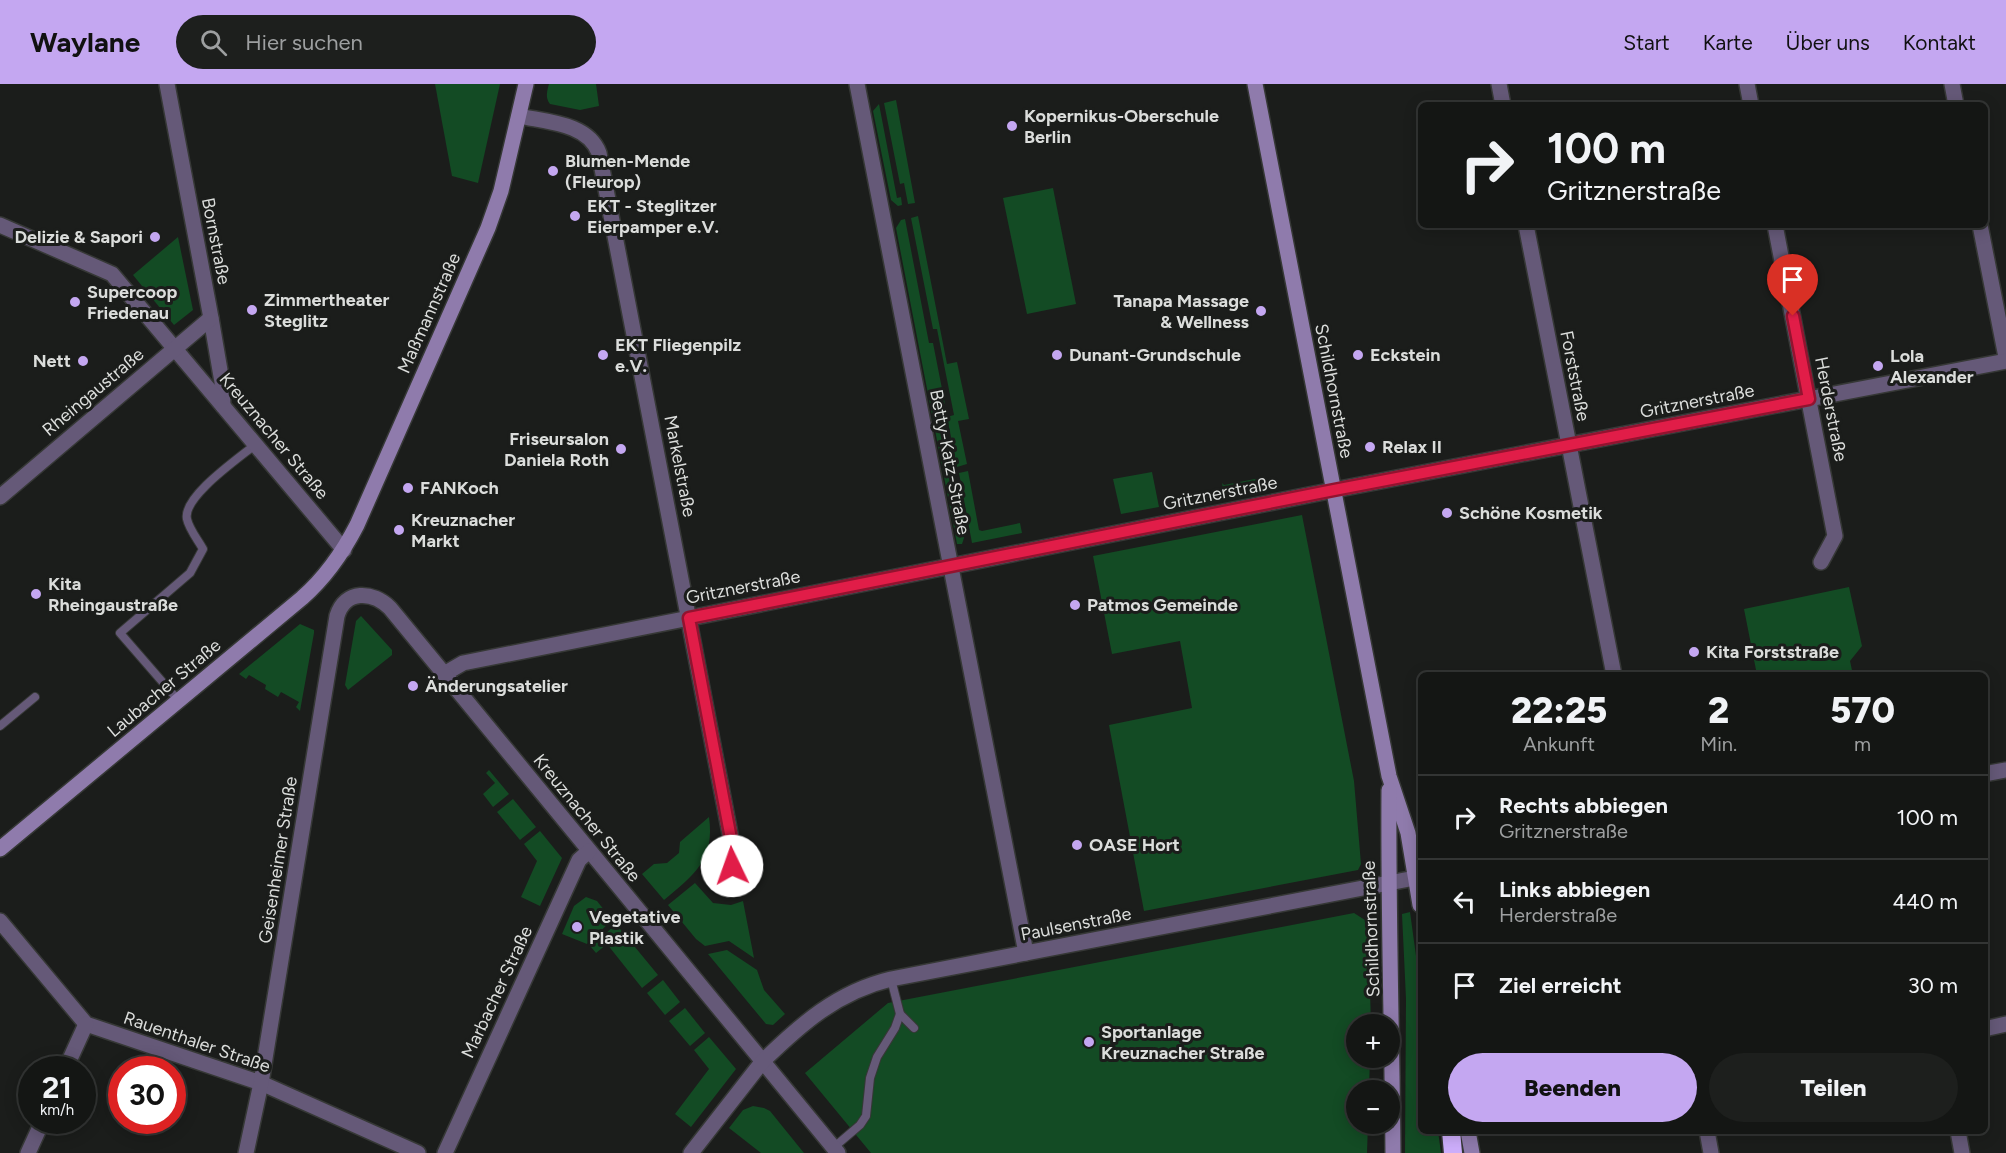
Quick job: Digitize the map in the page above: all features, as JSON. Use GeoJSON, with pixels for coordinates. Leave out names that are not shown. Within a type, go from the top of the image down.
{"type":"FeatureCollection","features":[{"type":"Feature","properties":{"kind":"highway"},"geometry":{"type":"LineString","coordinates":[[1450,1134],[1453,1153]]}},
{"type":"Feature","properties":{"kind":"main road","name":"Maßmannstraße"},"geometry":{"type":"LineString","coordinates":[[344,550],[488,228],[501,191],[526,84]]}},
{"type":"Feature","properties":{"kind":"main road","name":"Schildhornstraße"},"geometry":{"type":"LineString","coordinates":[[1255,84],[1389,776],[1418,877]]}},
{"type":"Feature","properties":{"kind":"main road","name":"Laubacher Straße"},"geometry":{"type":"LineString","coordinates":[[0,849],[309,592],[332,568],[344,550]]}},
{"type":"Feature","properties":{"kind":"main road","name":"Schildhornstraße"},"geometry":{"type":"LineString","coordinates":[[1389,776],[1388,883],[1393,1153]]}},
{"type":"Feature","properties":{"kind":"main road"},"geometry":{"type":"LineString","coordinates":[[1469,1134],[1472,1153]]}},
{"type":"Feature","properties":{"kind":"street","name":"Bornstraße"},"geometry":{"type":"LineString","coordinates":[[167,84],[211,318],[222,382],[223,406]]}},
{"type":"Feature","properties":{"kind":"street","name":"Betty-Katz-Straße"},"geometry":{"type":"LineString","coordinates":[[857,84],[1026,953]]}},
{"type":"Feature","properties":{"kind":"street"},"geometry":{"type":"LineString","coordinates":[[1499,84],[1502,102]]}},
{"type":"Feature","properties":{"kind":"street"},"geometry":{"type":"LineString","coordinates":[[1747,84],[1750,102]]}},
{"type":"Feature","properties":{"kind":"street"},"geometry":{"type":"LineString","coordinates":[[1952,84],[1955,102]]}},
{"type":"Feature","properties":{"kind":"street","name":"Markelstraße"},"geometry":{"type":"LineString","coordinates":[[519,116],[581,131],[594,142],[599,153],[732,844],[732,866],[726,877]]}},
{"type":"Feature","properties":{"kind":"street","name":"Kreuznacher Straße"},"geometry":{"type":"LineString","coordinates":[[0,225],[109,272],[344,550]]}},
{"type":"Feature","properties":{"kind":"street","name":"Forststraße"},"geometry":{"type":"LineString","coordinates":[[1527,228],[1613,672]]}},
{"type":"Feature","properties":{"kind":"street","name":"Herderstraße"},"geometry":{"type":"LineString","coordinates":[[1776,228],[1836,536],[1821,562]]}},
{"type":"Feature","properties":{"kind":"street"},"geometry":{"type":"LineString","coordinates":[[1981,228],[2006,359]]}},
{"type":"Feature","properties":{"kind":"street","name":"Rheingaustraße"},"geometry":{"type":"LineString","coordinates":[[0,497],[211,318]]}},
{"type":"Feature","properties":{"kind":"street","name":"Gritznerstraße"},"geometry":{"type":"LineString","coordinates":[[444,674],[454,666],[463,663],[2006,359]]}},
{"type":"Feature","properties":{"kind":"street","name":"Geisenheimer Straße"},"geometry":{"type":"LineString","coordinates":[[246,1153],[261,1083],[337,616],[348,600],[361,594],[371,595]]}},
{"type":"Feature","properties":{"kind":"street","name":"Kreuznacher Straße"},"geometry":{"type":"LineString","coordinates":[[371,595],[382,600],[390,608],[836,1150]]}},
{"type":"Feature","properties":{"kind":"street"},"geometry":{"type":"LineString","coordinates":[[1988,773],[2006,770]]}},
{"type":"Feature","properties":{"kind":"street","name":"Marbacher Straße"},"geometry":{"type":"LineString","coordinates":[[445,1153],[579,860],[589,851]]}},
{"type":"Feature","properties":{"kind":"street","name":"Paulsenstraße"},"geometry":{"type":"LineString","coordinates":[[690,1153],[762,1062],[814,1016],[836,1000],[864,987],[891,979],[1418,877]]}},
{"type":"Feature","properties":{"kind":"street"},"geometry":{"type":"LineString","coordinates":[[0,921],[86,1024],[71,1056]]}},
{"type":"Feature","properties":{"kind":"street","name":"Rauenthaler Straße"},"geometry":{"type":"LineString","coordinates":[[86,1024],[261,1083],[418,1153]]}},
{"type":"Feature","properties":{"kind":"street"},"geometry":{"type":"LineString","coordinates":[[1988,1028],[2006,1024]]}},
{"type":"Feature","properties":{"kind":"street"},"geometry":{"type":"LineString","coordinates":[[28,1153],[36,1134]]}},
{"type":"Feature","properties":{"kind":"street"},"geometry":{"type":"LineString","coordinates":[[1708,1134],[1712,1153]]}},
{"type":"Feature","properties":{"kind":"street"},"geometry":{"type":"LineString","coordinates":[[1959,1134],[1962,1153]]}},
{"type":"Feature","properties":{"kind":"lane"},"geometry":{"type":"LineString","coordinates":[[179,702],[120,633],[190,573],[203,549],[187,519],[187,510],[205,486],[256,444]]}},
{"type":"Feature","properties":{"kind":"lane"},"geometry":{"type":"LineString","coordinates":[[0,726],[34,697]]}},
{"type":"Feature","properties":{"kind":"lane"},"geometry":{"type":"LineString","coordinates":[[891,979],[900,1014],[914,1028]]}},
{"type":"Feature","properties":{"kind":"lane"},"geometry":{"type":"LineString","coordinates":[[836,1150],[866,1116],[870,1078],[877,1058],[895,1028],[900,1014]]}},
{"type":"Feature","properties":{"kind":"green space"},"geometry":{"type":"Polygon","coordinates":[[[435,84],[500,84],[478,183],[452,176],[435,84]]]}},
{"type":"Feature","properties":{"kind":"green space"},"geometry":{"type":"Polygon","coordinates":[[[549,84],[596,84],[599,106],[580,110],[550,104],[547,97],[549,84]]]}},
{"type":"Feature","properties":{"kind":"green space"},"geometry":{"type":"Polygon","coordinates":[[[896,100],[915,203],[908,204],[904,183],[900,184],[884,103],[896,100]]]}},
{"type":"Feature","properties":{"kind":"green space"},"geometry":{"type":"Polygon","coordinates":[[[879,104],[897,198],[901,197],[902,205],[898,206],[891,200],[873,111],[879,104]]]}},
{"type":"Feature","properties":{"kind":"green space"},"geometry":{"type":"Polygon","coordinates":[[[1053,188],[1076,304],[1027,314],[1003,198],[1053,188]]]}},
{"type":"Feature","properties":{"kind":"green space"},"geometry":{"type":"Polygon","coordinates":[[[918,216],[947,364],[957,362],[969,419],[958,421],[967,464],[957,467],[947,417],[954,415],[937,329],[933,329],[911,218],[918,216]]]}},
{"type":"Feature","properties":{"kind":"green space"},"geometry":{"type":"Polygon","coordinates":[[[905,219],[929,343],[933,343],[945,404],[938,406],[964,538],[962,544],[957,544],[896,228],[901,220],[905,219]]]}},
{"type":"Feature","properties":{"kind":"green space"},"geometry":{"type":"Polygon","coordinates":[[[178,237],[193,310],[174,325],[133,275],[178,237]]]}},
{"type":"Feature","properties":{"kind":"green space"},"geometry":{"type":"Polygon","coordinates":[[[968,471],[979,530],[1020,523],[1022,533],[972,543],[959,473],[968,471]]]}},
{"type":"Feature","properties":{"kind":"green space"},"geometry":{"type":"Polygon","coordinates":[[[1152,472],[1159,507],[1121,514],[1113,479],[1152,472]]]}},
{"type":"Feature","properties":{"kind":"green space"},"geometry":{"type":"Polygon","coordinates":[[[1265,477],[1267,485],[1224,494],[1222,483],[1224,485],[1265,477]]]}},
{"type":"Feature","properties":{"kind":"green space"},"geometry":{"type":"Polygon","coordinates":[[[1302,515],[1354,781],[1361,864],[1358,870],[1144,911],[1109,725],[1192,708],[1180,641],[1112,654],[1093,556],[1302,515]]]}},
{"type":"Feature","properties":{"kind":"green space"},"geometry":{"type":"Polygon","coordinates":[[[1849,587],[1862,646],[1850,661],[1852,672],[1756,672],[1744,609],[1849,587]]]}},
{"type":"Feature","properties":{"kind":"green space"},"geometry":{"type":"Polygon","coordinates":[[[361,616],[392,650],[392,655],[348,690],[345,685],[356,621],[361,616]]]}},
{"type":"Feature","properties":{"kind":"green space"},"geometry":{"type":"Polygon","coordinates":[[[300,624],[314,630],[314,633],[300,711],[296,707],[299,702],[281,692],[278,697],[265,689],[266,685],[249,675],[246,679],[239,674],[300,624]]]}},
{"type":"Feature","properties":{"kind":"green space"},"geometry":{"type":"Polygon","coordinates":[[[489,770],[509,794],[493,807],[483,794],[495,783],[486,773],[489,770]]]}},
{"type":"Feature","properties":{"kind":"green space"},"geometry":{"type":"Polygon","coordinates":[[[513,799],[536,827],[520,840],[497,812],[513,799]]]}},
{"type":"Feature","properties":{"kind":"green space"},"geometry":{"type":"Polygon","coordinates":[[[709,817],[709,845],[705,856],[685,883],[664,900],[642,874],[654,864],[667,863],[679,853],[680,842],[709,817]]]}},
{"type":"Feature","properties":{"kind":"green space"},"geometry":{"type":"Polygon","coordinates":[[[540,831],[562,858],[540,906],[521,897],[537,861],[524,844],[540,831]]]}},
{"type":"Feature","properties":{"kind":"green space"},"geometry":{"type":"Polygon","coordinates":[[[695,883],[713,903],[731,905],[743,901],[754,958],[729,941],[705,946],[696,939],[668,905],[695,883]]]}},
{"type":"Feature","properties":{"kind":"green space"},"geometry":{"type":"Polygon","coordinates":[[[586,897],[597,901],[612,920],[587,944],[562,934],[574,906],[586,897]]]}},
{"type":"Feature","properties":{"kind":"green space"},"geometry":{"type":"Polygon","coordinates":[[[1410,912],[1418,970],[1418,1134],[1438,1134],[1441,1153],[1405,1153],[1406,999],[1402,914],[1410,912]]]}},
{"type":"Feature","properties":{"kind":"green space","name":"Sportanlage Kreuznacher Straße"},"geometry":{"type":"Polygon","coordinates":[[[1354,913],[1368,922],[1371,1014],[1346,1014],[1346,1068],[1370,1068],[1369,1080],[1346,1080],[1346,1134],[1368,1134],[1367,1153],[871,1153],[805,1073],[888,1003],[1354,913]]]}},
{"type":"Feature","properties":{"kind":"green space"},"geometry":{"type":"Polygon","coordinates":[[[616,924],[658,975],[642,988],[607,944],[596,953],[591,947],[616,924]]]}},
{"type":"Feature","properties":{"kind":"green space"},"geometry":{"type":"Polygon","coordinates":[[[727,950],[757,970],[764,990],[785,1014],[773,1025],[766,1024],[708,954],[727,950]]]}},
{"type":"Feature","properties":{"kind":"green space"},"geometry":{"type":"Polygon","coordinates":[[[663,980],[680,1002],[665,1015],[647,993],[663,980]]]}},
{"type":"Feature","properties":{"kind":"green space"},"geometry":{"type":"Polygon","coordinates":[[[685,1008],[705,1033],[690,1046],[669,1021],[685,1008]]]}},
{"type":"Feature","properties":{"kind":"green space"},"geometry":{"type":"Polygon","coordinates":[[[709,1037],[736,1069],[691,1127],[675,1114],[709,1069],[694,1050],[709,1037]]]}},
{"type":"Feature","properties":{"kind":"green space"},"geometry":{"type":"Polygon","coordinates":[[[753,1106],[770,1111],[804,1153],[761,1153],[729,1128],[743,1110],[753,1106]]]}},
{"type":"Feature","properties":{"kind":"place","name":"Kopernikus-Oberschule Berlin"},"geometry":{"type":"Point","coordinates":[1012,126]}},
{"type":"Feature","properties":{"kind":"place","name":"Blumen-Mende (Fleurop)"},"geometry":{"type":"Point","coordinates":[553,171]}},
{"type":"Feature","properties":{"kind":"place","name":"EKT - Steglitzer Eierpamper e.V."},"geometry":{"type":"Point","coordinates":[575,216]}},
{"type":"Feature","properties":{"kind":"place","name":"Delizie & Sapori"},"geometry":{"type":"Point","coordinates":[155,237]}},
{"type":"Feature","properties":{"kind":"place","name":"Supercoop Friedenau"},"geometry":{"type":"Point","coordinates":[75,302]}},
{"type":"Feature","properties":{"kind":"place","name":"Zimmertheater Steglitz"},"geometry":{"type":"Point","coordinates":[252,310]}},
{"type":"Feature","properties":{"kind":"place","name":"Tanapa Massage & Wellness"},"geometry":{"type":"Point","coordinates":[1261,311]}},
{"type":"Feature","properties":{"kind":"place","name":"EKT Fliegenpilz e.V."},"geometry":{"type":"Point","coordinates":[603,355]}},
{"type":"Feature","properties":{"kind":"place","name":"Dunant-Grundschule"},"geometry":{"type":"Point","coordinates":[1057,355]}},
{"type":"Feature","properties":{"kind":"place","name":"Eckstein"},"geometry":{"type":"Point","coordinates":[1358,355]}},
{"type":"Feature","properties":{"kind":"place","name":"Nett"},"geometry":{"type":"Point","coordinates":[83,361]}},
{"type":"Feature","properties":{"kind":"place","name":"Lola Alexander"},"geometry":{"type":"Point","coordinates":[1878,366]}},
{"type":"Feature","properties":{"kind":"place","name":"Relax II"},"geometry":{"type":"Point","coordinates":[1370,447]}},
{"type":"Feature","properties":{"kind":"place","name":"Friseursalon Daniela Roth"},"geometry":{"type":"Point","coordinates":[621,449]}},
{"type":"Feature","properties":{"kind":"place","name":"FANKoch"},"geometry":{"type":"Point","coordinates":[408,488]}},
{"type":"Feature","properties":{"kind":"place","name":"Schöne Kosmetik"},"geometry":{"type":"Point","coordinates":[1447,513]}},
{"type":"Feature","properties":{"kind":"place","name":"Kreuznacher Markt"},"geometry":{"type":"Point","coordinates":[399,530]}},
{"type":"Feature","properties":{"kind":"place","name":"Kita Rheingaustraße"},"geometry":{"type":"Point","coordinates":[36,594]}},
{"type":"Feature","properties":{"kind":"place","name":"Patmos Gemeinde"},"geometry":{"type":"Point","coordinates":[1075,605]}},
{"type":"Feature","properties":{"kind":"place","name":"Kita Forststraße"},"geometry":{"type":"Point","coordinates":[1694,652]}},
{"type":"Feature","properties":{"kind":"place","name":"Änderungsatelier"},"geometry":{"type":"Point","coordinates":[413,686]}},
{"type":"Feature","properties":{"kind":"place","name":"OASE Hort"},"geometry":{"type":"Point","coordinates":[1077,845]}},
{"type":"Feature","properties":{"kind":"place","name":"Vegetative Plastik"},"geometry":{"type":"Point","coordinates":[577,927]}},
{"type":"Feature","properties":{"kind":"place","name":"Sportanlage Kreuznacher Straße"},"geometry":{"type":"Point","coordinates":[1089,1042]}},
{"type":"Feature","properties":{"kind":"route"},"geometry":{"type":"LineString","coordinates":[[732,866],[734,856],[732,844],[689,618],[1334,490],[1809,399],[1793,316]]}}]}
